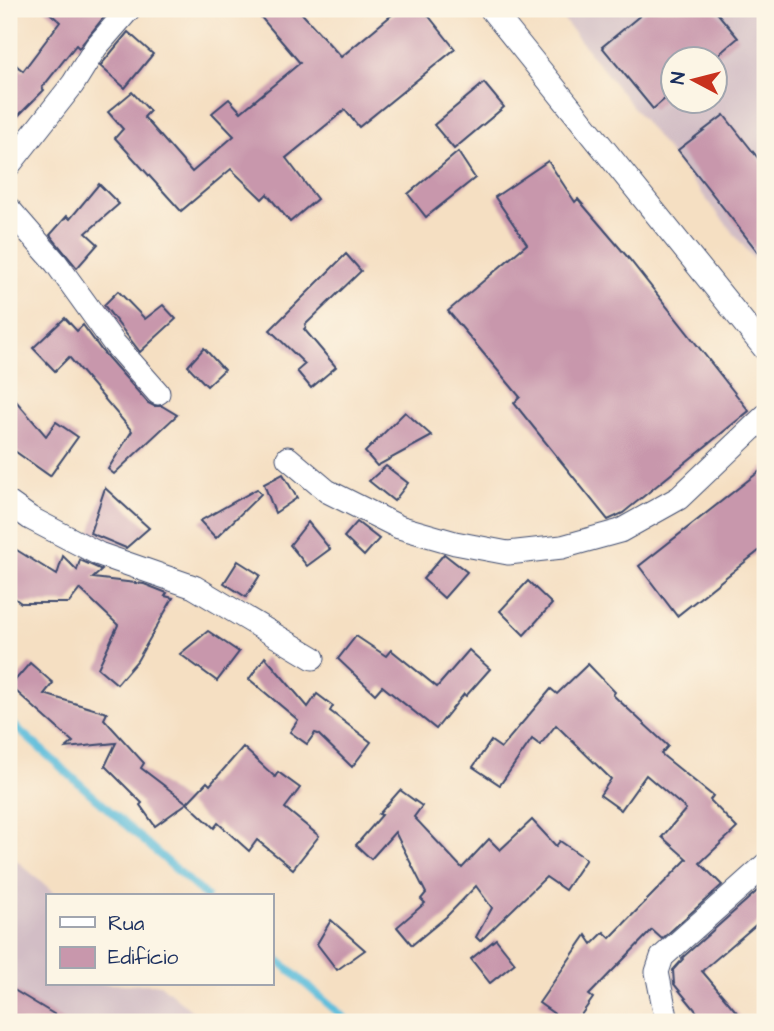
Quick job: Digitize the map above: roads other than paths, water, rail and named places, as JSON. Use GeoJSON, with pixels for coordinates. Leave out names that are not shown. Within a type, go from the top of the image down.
{"type":"FeatureCollection","features":[{"type":"Feature","properties":{"kind":"street"},"geometry":{"type":"LineString","coordinates":[[9,165],[74,84],[96,47],[129,9]]}},
{"type":"Feature","properties":{"kind":"street"},"geometry":{"type":"LineString","coordinates":[[491,9],[765,349]]}},
{"type":"Feature","properties":{"kind":"street"},"geometry":{"type":"LineString","coordinates":[[9,209],[56,263],[113,342],[159,393]]}},
{"type":"Feature","properties":{"kind":"street"},"geometry":{"type":"LineString","coordinates":[[288,458],[327,491],[399,527],[454,543],[508,553],[562,547],[620,531],[679,498],[765,416]]}},
{"type":"Feature","properties":{"kind":"street"},"geometry":{"type":"LineString","coordinates":[[9,503],[30,518],[99,554],[194,587],[313,658]]}},
{"type":"Feature","properties":{"kind":"street"},"geometry":{"type":"LineString","coordinates":[[667,1022],[657,972],[662,957],[765,865]]}},
{"type":"Feature","properties":{"kind":"waterway"},"geometry":{"type":"LineString","coordinates":[[9,721],[204,894]]}},
{"type":"Feature","properties":{"kind":"waterway"},"geometry":{"type":"LineString","coordinates":[[273,956],[349,1022]]}}]}
